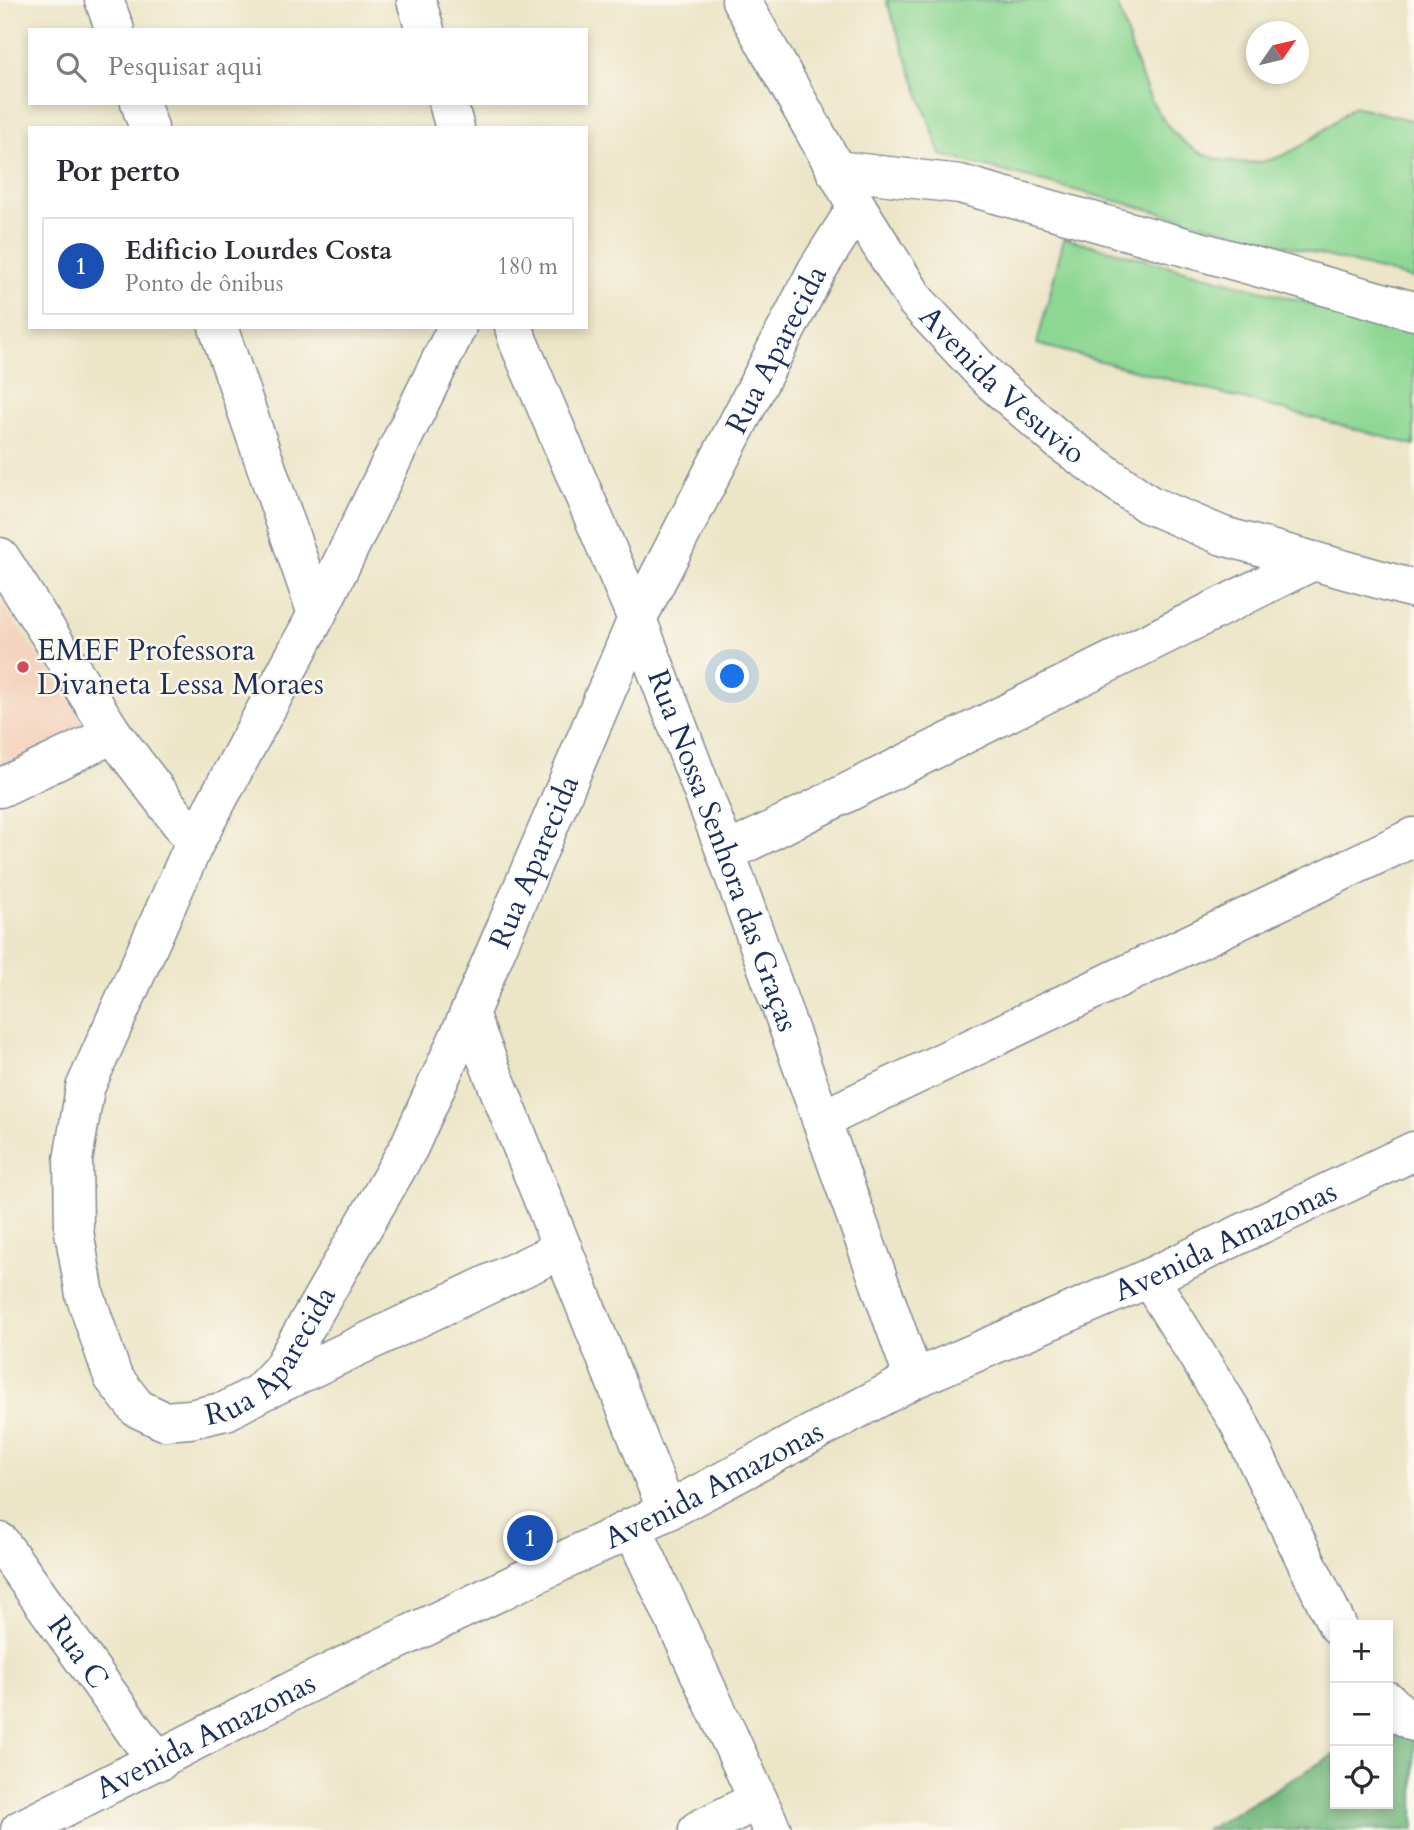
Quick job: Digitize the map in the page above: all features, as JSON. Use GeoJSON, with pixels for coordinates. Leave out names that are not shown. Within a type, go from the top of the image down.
{"type":"FeatureCollection","features":[{"type":"Feature","properties":{"kind":"street"},"geometry":{"type":"LineString","coordinates":[[104,0],[114,28]]}},
{"type":"Feature","properties":{"kind":"street"},"geometry":{"type":"LineString","coordinates":[[416,0],[424,28]]}},
{"type":"Feature","properties":{"kind":"street","name":"Avenida Vesuvio"},"geometry":{"type":"LineString","coordinates":[[741,0],[835,170],[916,301],[989,379],[1061,442],[1148,504],[1223,536],[1414,589]]}},
{"type":"Feature","properties":{"kind":"street"},"geometry":{"type":"LineString","coordinates":[[141,105],[148,126]]}},
{"type":"Feature","properties":{"kind":"street"},"geometry":{"type":"LineString","coordinates":[[449,105],[454,126]]}},
{"type":"Feature","properties":{"kind":"street"},"geometry":{"type":"LineString","coordinates":[[835,170],[960,184],[1414,311]]}},
{"type":"Feature","properties":{"kind":"street","name":"Rua Aparecida"},"geometry":{"type":"LineString","coordinates":[[195,842],[85,1088],[73,1160],[74,1231],[85,1295],[113,1377],[137,1408],[164,1421],[190,1419],[226,1411],[259,1393],[281,1370],[409,1147],[469,1014],[637,619],[817,270],[857,207]]}},
{"type":"Feature","properties":{"kind":"street"},"geometry":{"type":"LineString","coordinates":[[219,329],[317,614]]}},
{"type":"Feature","properties":{"kind":"street"},"geometry":{"type":"LineString","coordinates":[[0,556],[113,734],[195,842],[317,614],[456,329]]}},
{"type":"Feature","properties":{"kind":"street","name":"Rua Nossa Senhora das Graças"},"geometry":{"type":"LineString","coordinates":[[514,329],[517,341],[637,619],[726,853],[914,1379]]}},
{"type":"Feature","properties":{"kind":"street"},"geometry":{"type":"LineString","coordinates":[[726,853],[1313,561]]}},
{"type":"Feature","properties":{"kind":"street"},"geometry":{"type":"LineString","coordinates":[[0,788],[113,734]]}},
{"type":"Feature","properties":{"kind":"street"},"geometry":{"type":"LineString","coordinates":[[821,1120],[1414,837]]}},
{"type":"Feature","properties":{"kind":"street"},"geometry":{"type":"LineString","coordinates":[[469,1014],[667,1511]]}},
{"type":"Feature","properties":{"kind":"street","name":"Avenida Amazonas"},"geometry":{"type":"LineString","coordinates":[[20,1830],[300,1688],[667,1511],[914,1379],[1149,1278],[1414,1152]]}},
{"type":"Feature","properties":{"kind":"street"},"geometry":{"type":"LineString","coordinates":[[259,1393],[563,1249]]}},
{"type":"Feature","properties":{"kind":"street"},"geometry":{"type":"LineString","coordinates":[[1149,1278],[1238,1421],[1335,1620]]}},
{"type":"Feature","properties":{"kind":"street"},"geometry":{"type":"LineString","coordinates":[[632,1527],[765,1815],[698,1830]]}},
{"type":"Feature","properties":{"kind":"street","name":"Rua C"},"geometry":{"type":"LineString","coordinates":[[0,1542],[139,1737],[160,1761]]}},
{"type":"Feature","properties":{"kind":"street"},"geometry":{"type":"LineString","coordinates":[[1393,1706],[1414,1722]]}},
{"type":"Feature","properties":{"kind":"shaded area","name":"EMEF Professora Divaneta Lessa Moraes"},"geometry":{"type":"Polygon","coordinates":[[[0,602],[92,732],[0,776],[0,602]]]}},
{"type":"Feature","properties":{"kind":"green space"},"geometry":{"type":"Polygon","coordinates":[[[886,0],[1116,0],[1140,75],[1164,121],[1181,139],[1201,153],[1227,161],[1267,161],[1279,157],[1309,141],[1354,106],[1414,121],[1414,279],[941,155],[886,0]]]}},
{"type":"Feature","properties":{"kind":"green space"},"geometry":{"type":"Polygon","coordinates":[[[1064,238],[1414,331],[1414,445],[1037,344],[1064,238]]]}},
{"type":"Feature","properties":{"kind":"green space"},"geometry":{"type":"Polygon","coordinates":[[[1414,1708],[1414,1830],[1206,1830],[1330,1757],[1330,1809],[1393,1809],[1393,1720],[1414,1708]]]}},
{"type":"Feature","properties":{"kind":"place","name":"EMEF Professora Divaneta Lessa Moraes"},"geometry":{"type":"Point","coordinates":[23,667]}},
{"type":"Feature","properties":{"kind":"place","name":"Edificio Lourdes Costa"},"geometry":{"type":"Point","coordinates":[530,1538]}}]}
